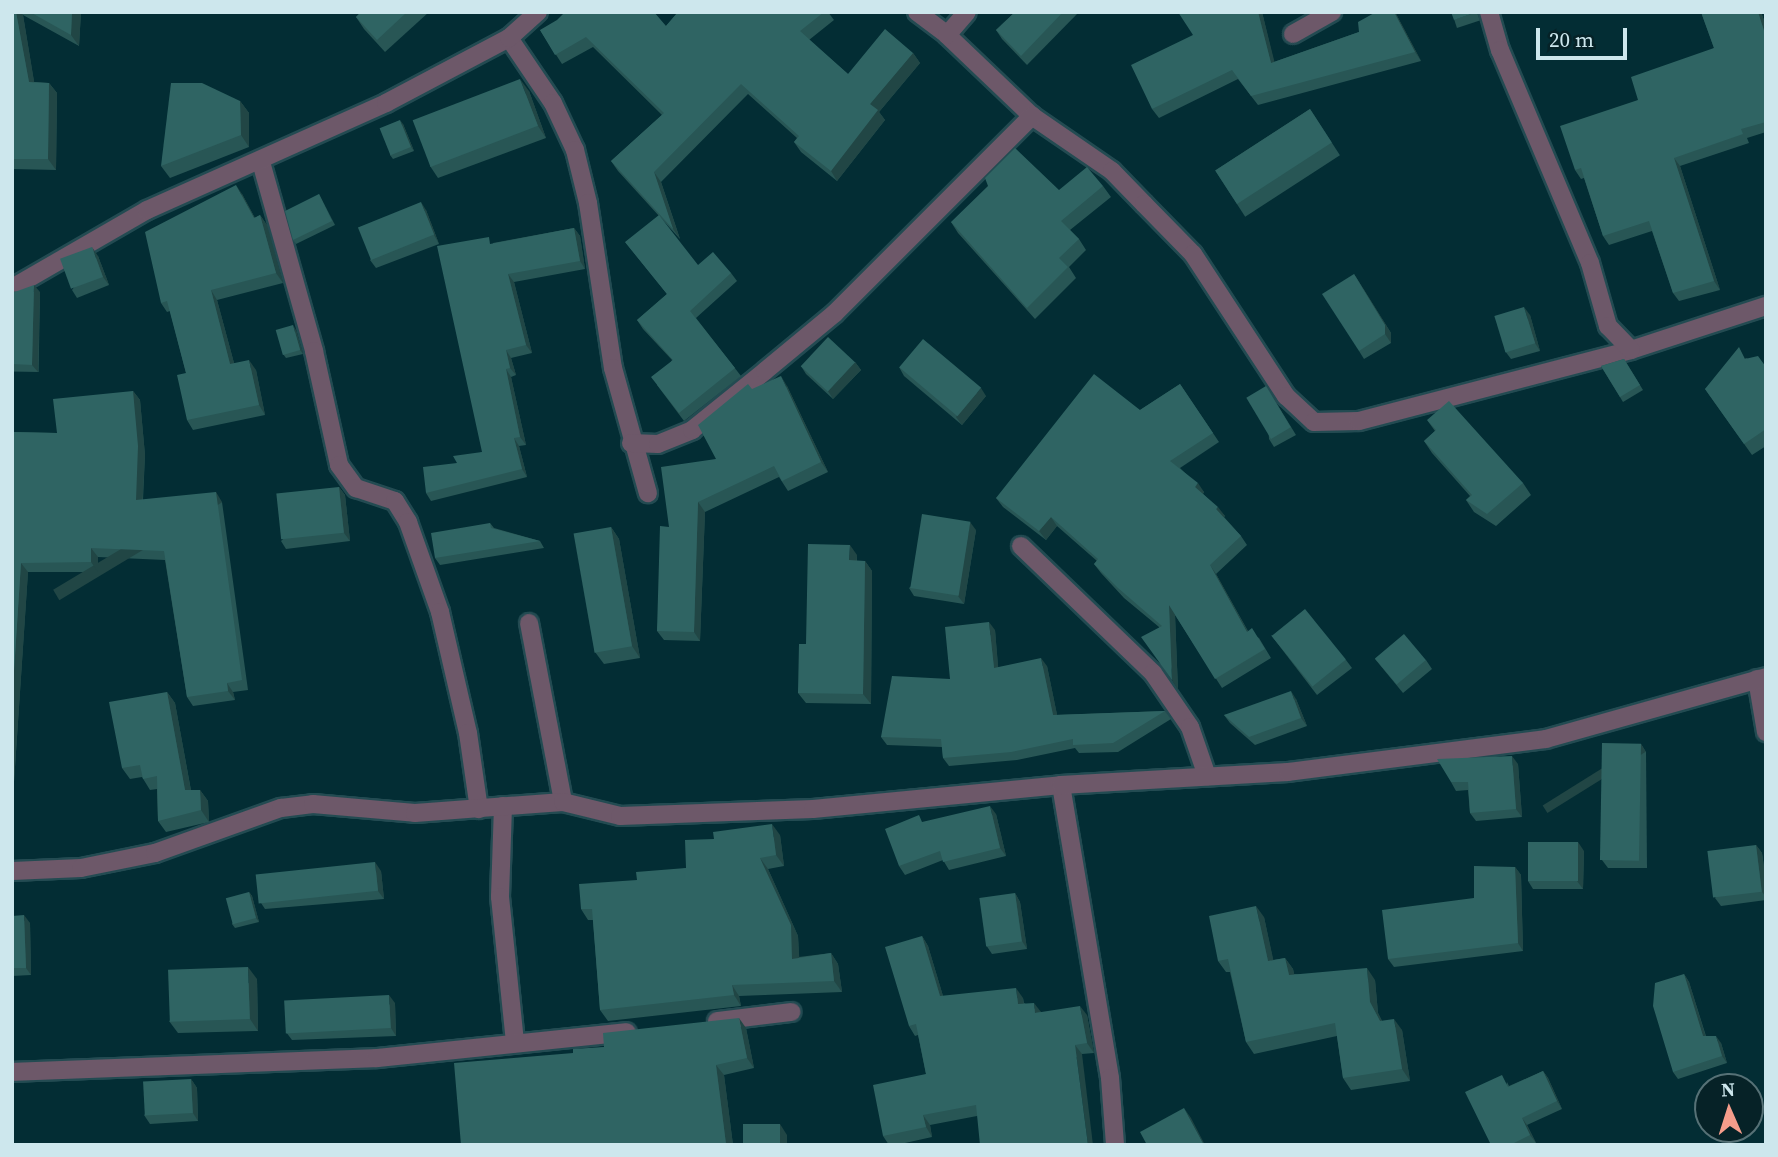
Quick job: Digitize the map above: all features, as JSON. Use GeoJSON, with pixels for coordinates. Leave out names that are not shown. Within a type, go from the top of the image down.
{"type":"FeatureCollection","features":[{"type":"Feature","properties":{"kind":"street"},"geometry":{"type":"LineString","coordinates":[[12,288],[147,211],[261,162],[509,38],[538,12]]}},
{"type":"Feature","properties":{"kind":"street"},"geometry":{"type":"LineString","coordinates":[[917,12],[947,35],[1032,117],[1112,171],[1193,254],[1286,396],[1314,422],[1359,421],[1631,350],[1766,306]]}},
{"type":"Feature","properties":{"kind":"street"},"geometry":{"type":"LineString","coordinates":[[947,35],[967,12]]}},
{"type":"Feature","properties":{"kind":"street"},"geometry":{"type":"LineString","coordinates":[[1293,34],[1332,12]]}},
{"type":"Feature","properties":{"kind":"street"},"geometry":{"type":"LineString","coordinates":[[1489,12],[1500,50],[1590,263],[1608,326],[1631,350]]}},
{"type":"Feature","properties":{"kind":"street"},"geometry":{"type":"LineString","coordinates":[[509,38],[554,103],[575,150],[588,203],[613,368],[631,443],[648,493]]}},
{"type":"Feature","properties":{"kind":"street"},"geometry":{"type":"LineString","coordinates":[[631,443],[658,444],[692,430],[765,372],[835,313],[1032,117]]}},
{"type":"Feature","properties":{"kind":"street"},"geometry":{"type":"LineString","coordinates":[[261,162],[314,351],[339,465],[356,488],[395,501],[408,522],[439,612],[468,733],[480,809]]}},
{"type":"Feature","properties":{"kind":"street"},"geometry":{"type":"LineString","coordinates":[[1598,359],[1608,326]]}},
{"type":"Feature","properties":{"kind":"street"},"geometry":{"type":"LineString","coordinates":[[1021,546],[1153,673],[1190,727],[1207,776]]}},
{"type":"Feature","properties":{"kind":"street"},"geometry":{"type":"LineString","coordinates":[[529,623],[564,802]]}},
{"type":"Feature","properties":{"kind":"street"},"geometry":{"type":"LineString","coordinates":[[12,871],[80,868],[155,853],[281,808],[313,804],[415,813],[564,802],[620,816],[771,811],[1060,785],[1287,772],[1546,739],[1762,678],[1766,732]]}},
{"type":"Feature","properties":{"kind":"street"},"geometry":{"type":"LineString","coordinates":[[1060,785],[1110,1078],[1115,1145]]}},
{"type":"Feature","properties":{"kind":"street"},"geometry":{"type":"LineString","coordinates":[[503,806],[500,897],[515,1043]]}},
{"type":"Feature","properties":{"kind":"street"},"geometry":{"type":"LineString","coordinates":[[699,1023],[791,1012]]}},
{"type":"Feature","properties":{"kind":"street"},"geometry":{"type":"LineString","coordinates":[[12,1072],[377,1058],[646,1030]]}},
{"type":"Feature","properties":{"kind":"building"},"geometry":{"type":"Polygon","coordinates":[[[12,12],[16,12],[29,82],[49,83],[48,159],[12,159],[12,12]]]}},
{"type":"Feature","properties":{"kind":"building"},"geometry":{"type":"Polygon","coordinates":[[[30,12],[72,12],[71,35],[30,12]]]}},
{"type":"Feature","properties":{"kind":"building"},"geometry":{"type":"Polygon","coordinates":[[[361,12],[407,12],[377,40],[356,17],[361,12]]]}},
{"type":"Feature","properties":{"kind":"building"},"geometry":{"type":"Polygon","coordinates":[[[565,12],[654,12],[666,26],[678,12],[824,12],[800,31],[848,74],[885,29],[913,53],[870,104],[878,110],[831,171],[794,142],[799,136],[741,84],[654,172],[673,229],[611,161],[664,113],[586,37],[555,55],[540,30],[565,12]]]}},
{"type":"Feature","properties":{"kind":"building"},"geometry":{"type":"Polygon","coordinates":[[[1015,12],[1063,12],[1021,56],[996,30],[1015,12]]]}},
{"type":"Feature","properties":{"kind":"building"},"geometry":{"type":"Polygon","coordinates":[[[1178,12],[1258,12],[1271,63],[1359,32],[1358,22],[1376,12],[1394,12],[1415,52],[1251,96],[1232,70],[1152,109],[1131,65],[1193,35],[1178,12]]]}},
{"type":"Feature","properties":{"kind":"building"},"geometry":{"type":"Polygon","coordinates":[[[1451,12],[1474,12],[1474,13],[1454,20],[1451,12]]]}},
{"type":"Feature","properties":{"kind":"building"},"geometry":{"type":"Polygon","coordinates":[[[1701,12],[1758,12],[1766,37],[1766,122],[1741,129],[1743,134],[1674,158],[1714,281],[1673,293],[1649,221],[1603,236],[1581,168],[1575,170],[1560,126],[1638,100],[1631,77],[1714,48],[1701,12]]]}},
{"type":"Feature","properties":{"kind":"building"},"geometry":{"type":"Polygon","coordinates":[[[520,79],[538,126],[431,167],[413,120],[520,79]]]}},
{"type":"Feature","properties":{"kind":"building"},"geometry":{"type":"Polygon","coordinates":[[[171,83],[202,83],[240,101],[241,135],[161,166],[171,83]]]}},
{"type":"Feature","properties":{"kind":"building"},"geometry":{"type":"Polygon","coordinates":[[[1310,109],[1332,143],[1237,204],[1215,171],[1310,109]]]}},
{"type":"Feature","properties":{"kind":"building"},"geometry":{"type":"Polygon","coordinates":[[[400,120],[411,147],[390,155],[380,128],[400,120]]]}},
{"type":"Feature","properties":{"kind":"building"},"geometry":{"type":"Polygon","coordinates":[[[1015,148],[1059,190],[1087,167],[1103,186],[1061,221],[1079,239],[1059,258],[1068,267],[1027,308],[951,222],[988,186],[985,178],[1015,148]]]}},
{"type":"Feature","properties":{"kind":"building"},"geometry":{"type":"Polygon","coordinates":[[[236,185],[254,218],[260,215],[276,273],[211,290],[230,364],[249,360],[259,405],[187,420],[177,375],[186,373],[167,301],[161,303],[145,232],[236,185]]]}},
{"type":"Feature","properties":{"kind":"building"},"geometry":{"type":"Polygon","coordinates":[[[319,194],[332,221],[293,240],[285,211],[319,194]]]}},
{"type":"Feature","properties":{"kind":"building"},"geometry":{"type":"Polygon","coordinates":[[[421,202],[434,234],[371,260],[358,227],[421,202]]]}},
{"type":"Feature","properties":{"kind":"building"},"geometry":{"type":"Polygon","coordinates":[[[659,215],[698,265],[713,252],[731,273],[690,311],[735,368],[679,413],[651,377],[673,360],[637,320],[667,294],[625,242],[659,215]]]}},
{"type":"Feature","properties":{"kind":"building"},"geometry":{"type":"Polygon","coordinates":[[[574,228],[580,261],[508,274],[526,345],[506,350],[510,368],[506,369],[520,437],[514,438],[522,469],[426,493],[423,467],[457,463],[453,456],[482,452],[437,246],[489,237],[490,244],[574,228]]]}},
{"type":"Feature","properties":{"kind":"building"},"geometry":{"type":"Polygon","coordinates":[[[92,247],[103,277],[71,289],[60,259],[92,247]]]}},
{"type":"Feature","properties":{"kind":"building"},"geometry":{"type":"Polygon","coordinates":[[[1354,274],[1385,325],[1385,334],[1359,351],[1322,294],[1354,274]]]}},
{"type":"Feature","properties":{"kind":"building"},"geometry":{"type":"Polygon","coordinates":[[[34,285],[32,365],[12,364],[12,293],[34,285]]]}},
{"type":"Feature","properties":{"kind":"building"},"geometry":{"type":"Polygon","coordinates":[[[1524,307],[1535,343],[1505,352],[1494,316],[1524,307]]]}},
{"type":"Feature","properties":{"kind":"building"},"geometry":{"type":"Polygon","coordinates":[[[293,325],[300,350],[283,355],[276,330],[293,325]]]}},
{"type":"Feature","properties":{"kind":"building"},"geometry":{"type":"Polygon","coordinates":[[[828,337],[855,362],[828,391],[801,366],[828,337]]]}},
{"type":"Feature","properties":{"kind":"building"},"geometry":{"type":"Polygon","coordinates":[[[923,339],[981,388],[957,416],[899,367],[923,339]]]}},
{"type":"Feature","properties":{"kind":"building"},"geometry":{"type":"Polygon","coordinates":[[[1739,347],[1745,359],[1758,356],[1766,367],[1766,429],[1744,444],[1705,389],[1739,347]]]}},
{"type":"Feature","properties":{"kind":"building"},"geometry":{"type":"Polygon","coordinates":[[[1624,359],[1640,385],[1620,397],[1601,366],[1624,359]]]}},
{"type":"Feature","properties":{"kind":"building"},"geometry":{"type":"Polygon","coordinates":[[[1094,374],[1140,410],[1180,384],[1213,433],[1170,461],[1198,483],[1195,487],[1218,507],[1216,509],[1241,536],[1210,565],[1247,632],[1252,628],[1265,649],[1215,679],[1169,605],[1172,680],[1141,637],[1162,626],[1094,564],[1098,559],[1051,517],[1039,531],[996,498],[1094,374]]]}},
{"type":"Feature","properties":{"kind":"building"},"geometry":{"type":"Polygon","coordinates":[[[781,376],[821,462],[782,481],[774,466],[698,502],[694,632],[657,631],[660,526],[669,527],[661,467],[716,459],[698,425],[748,384],[752,389],[781,376]]]}},
{"type":"Feature","properties":{"kind":"building"},"geometry":{"type":"Polygon","coordinates":[[[1266,386],[1291,427],[1271,439],[1246,398],[1266,386]]]}},
{"type":"Feature","properties":{"kind":"building"},"geometry":{"type":"Polygon","coordinates":[[[133,391],[138,446],[136,500],[216,492],[242,680],[227,683],[228,691],[187,697],[164,551],[91,548],[91,562],[21,563],[12,702],[12,432],[57,433],[53,399],[133,391]]]}},
{"type":"Feature","properties":{"kind":"building"},"geometry":{"type":"Polygon","coordinates":[[[1449,401],[1523,483],[1487,514],[1466,500],[1472,495],[1424,441],[1436,430],[1427,420],[1449,401]]]}},
{"type":"Feature","properties":{"kind":"building"},"geometry":{"type":"Polygon","coordinates":[[[339,487],[344,533],[281,539],[276,494],[339,487]]]}},
{"type":"Feature","properties":{"kind":"building"},"geometry":{"type":"Polygon","coordinates":[[[922,514],[970,522],[959,596],[910,588],[922,514]]]}},
{"type":"Feature","properties":{"kind":"building"},"geometry":{"type":"Polygon","coordinates":[[[490,523],[491,528],[540,541],[435,558],[431,533],[490,523]]]}},
{"type":"Feature","properties":{"kind":"building"},"geometry":{"type":"Polygon","coordinates":[[[611,527],[632,646],[595,653],[574,534],[611,527]]]}},
{"type":"Feature","properties":{"kind":"building"},"geometry":{"type":"Polygon","coordinates":[[[808,544],[850,545],[849,560],[865,561],[863,694],[798,693],[799,644],[806,644],[808,544]]]}},
{"type":"Feature","properties":{"kind":"building"},"geometry":{"type":"Polygon","coordinates":[[[1305,609],[1346,660],[1312,687],[1272,636],[1305,609]]]}},
{"type":"Feature","properties":{"kind":"building"},"geometry":{"type":"Polygon","coordinates":[[[989,622],[994,668],[1041,658],[1053,715],[1165,711],[1113,743],[1073,745],[1073,739],[1011,752],[943,758],[941,739],[881,737],[892,676],[950,679],[945,627],[989,622]]]}},
{"type":"Feature","properties":{"kind":"building"},"geometry":{"type":"Polygon","coordinates":[[[1404,634],[1426,660],[1397,684],[1375,658],[1404,634]]]}},
{"type":"Feature","properties":{"kind":"building"},"geometry":{"type":"Polygon","coordinates":[[[1291,691],[1301,718],[1249,737],[1224,715],[1291,691]]]}},
{"type":"Feature","properties":{"kind":"building"},"geometry":{"type":"Polygon","coordinates":[[[167,692],[185,790],[200,790],[201,810],[158,821],[157,776],[143,779],[140,765],[122,768],[109,702],[167,692]]]}},
{"type":"Feature","properties":{"kind":"building"},"geometry":{"type":"Polygon","coordinates":[[[1602,743],[1641,744],[1639,861],[1600,860],[1602,743]]]}},
{"type":"Feature","properties":{"kind":"building"},"geometry":{"type":"Polygon","coordinates":[[[1512,756],[1516,809],[1470,813],[1468,782],[1451,782],[1437,759],[1512,756]]]}},
{"type":"Feature","properties":{"kind":"building"},"geometry":{"type":"Polygon","coordinates":[[[990,806],[1000,848],[943,862],[940,851],[899,866],[885,829],[919,815],[922,822],[990,806]]]}},
{"type":"Feature","properties":{"kind":"building"},"geometry":{"type":"Polygon","coordinates":[[[772,824],[776,855],[760,858],[791,925],[792,959],[831,953],[834,981],[732,985],[734,995],[600,1010],[592,909],[581,909],[579,884],[637,880],[636,872],[686,868],[685,840],[714,839],[713,832],[772,824]]]}},
{"type":"Feature","properties":{"kind":"building"},"geometry":{"type":"Polygon","coordinates":[[[1528,842],[1578,842],[1578,881],[1528,881],[1528,842]]]}},
{"type":"Feature","properties":{"kind":"building"},"geometry":{"type":"Polygon","coordinates":[[[1756,845],[1762,892],[1713,898],[1707,851],[1756,845]]]}},
{"type":"Feature","properties":{"kind":"building"},"geometry":{"type":"Polygon","coordinates":[[[375,862],[378,891],[259,903],[256,875],[375,862]]]}},
{"type":"Feature","properties":{"kind":"building"},"geometry":{"type":"Polygon","coordinates":[[[1474,866],[1515,867],[1518,943],[1388,959],[1382,910],[1474,898],[1474,866]]]}},
{"type":"Feature","properties":{"kind":"building"},"geometry":{"type":"Polygon","coordinates":[[[249,892],[256,918],[233,924],[226,898],[249,892]]]}},
{"type":"Feature","properties":{"kind":"building"},"geometry":{"type":"Polygon","coordinates":[[[1015,893],[1022,942],[986,947],[979,898],[1015,893]]]}},
{"type":"Feature","properties":{"kind":"building"},"geometry":{"type":"Polygon","coordinates":[[[1256,906],[1268,961],[1285,958],[1289,975],[1367,968],[1370,1002],[1380,1021],[1394,1019],[1402,1069],[1343,1078],[1335,1023],[1246,1042],[1228,959],[1218,961],[1209,916],[1256,906]]]}},
{"type":"Feature","properties":{"kind":"building"},"geometry":{"type":"Polygon","coordinates":[[[24,915],[26,968],[12,968],[12,916],[24,915]]]}},
{"type":"Feature","properties":{"kind":"building"},"geometry":{"type":"Polygon","coordinates":[[[922,936],[940,996],[1016,988],[1018,1004],[1034,1003],[1035,1013],[1080,1006],[1087,1043],[1075,1045],[1088,1145],[980,1145],[976,1105],[923,1115],[926,1127],[883,1136],[873,1085],[926,1074],[916,1024],[909,1026],[885,947],[922,936]]]}},
{"type":"Feature","properties":{"kind":"building"},"geometry":{"type":"Polygon","coordinates":[[[248,967],[250,1019],[170,1022],[168,970],[248,967]]]}},
{"type":"Feature","properties":{"kind":"building"},"geometry":{"type":"Polygon","coordinates":[[[1684,974],[1703,1036],[1716,1036],[1722,1056],[1673,1072],[1653,1006],[1655,983],[1684,974]]]}},
{"type":"Feature","properties":{"kind":"building"},"geometry":{"type":"Polygon","coordinates":[[[389,995],[391,1028],[286,1033],[284,1000],[389,995]]]}},
{"type":"Feature","properties":{"kind":"building"},"geometry":{"type":"Polygon","coordinates":[[[739,1018],[747,1058],[716,1065],[726,1144],[461,1145],[454,1063],[573,1053],[573,1049],[604,1047],[603,1033],[739,1018]]]}},
{"type":"Feature","properties":{"kind":"building"},"geometry":{"type":"Polygon","coordinates":[[[1543,1071],[1557,1101],[1522,1118],[1530,1135],[1510,1145],[1491,1145],[1465,1092],[1502,1075],[1508,1087],[1543,1071]]]}},
{"type":"Feature","properties":{"kind":"building"},"geometry":{"type":"Polygon","coordinates":[[[191,1079],[193,1113],[145,1115],[143,1082],[191,1079]]]}},
{"type":"Feature","properties":{"kind":"building"},"geometry":{"type":"Polygon","coordinates":[[[1184,1108],[1204,1145],[1147,1145],[1140,1132],[1184,1108]]]}},
{"type":"Feature","properties":{"kind":"building"},"geometry":{"type":"Polygon","coordinates":[[[743,1124],[780,1124],[780,1145],[743,1145],[743,1124]]]}}]}
